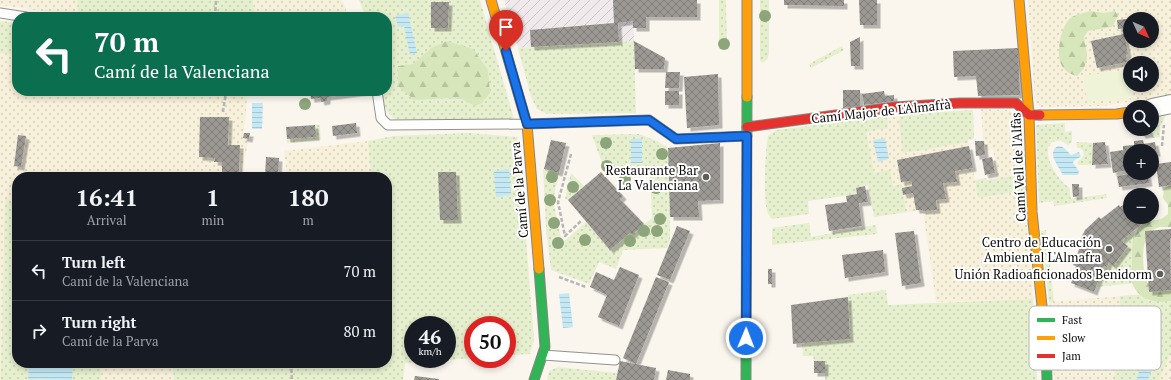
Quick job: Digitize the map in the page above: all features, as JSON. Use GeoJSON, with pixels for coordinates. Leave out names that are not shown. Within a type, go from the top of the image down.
{"type":"FeatureCollection","features":[{"type":"Feature","properties":{"kind":"street","name":"Camí de la Parva"},"geometry":{"type":"LineString","coordinates":[[491,0],[527,124],[545,347],[534,380]]}},
{"type":"Feature","properties":{"kind":"street"},"geometry":{"type":"LineString","coordinates":[[746,380],[747,0]]}},
{"type":"Feature","properties":{"kind":"street","name":"Camí Vell de l'Alfàs"},"geometry":{"type":"LineString","coordinates":[[1019,0],[1028,115],[1032,212],[1042,306]]}},
{"type":"Feature","properties":{"kind":"street","name":"Camí Major de L'Almafrà"},"geometry":{"type":"LineString","coordinates":[[747,131],[894,108],[960,103],[1016,103],[1028,115]]}},
{"type":"Feature","properties":{"kind":"street"},"geometry":{"type":"LineString","coordinates":[[1159,107],[1171,104]]}},
{"type":"Feature","properties":{"kind":"street"},"geometry":{"type":"LineString","coordinates":[[1028,115],[1123,113]]}},
{"type":"Feature","properties":{"kind":"street","name":"Camí Vell de l'Alfàs"},"geometry":{"type":"LineString","coordinates":[[1047,370],[1047,380]]}},
{"type":"Feature","properties":{"kind":"lane"},"geometry":{"type":"LineString","coordinates":[[0,13],[12,15]]}},
{"type":"Feature","properties":{"kind":"lane"},"geometry":{"type":"LineString","coordinates":[[378,96],[381,118],[388,125],[527,124],[649,120],[676,139],[747,131]]}},
{"type":"Feature","properties":{"kind":"lane"},"geometry":{"type":"LineString","coordinates":[[542,354],[615,360]]}},
{"type":"Feature","properties":{"kind":"path"},"geometry":{"type":"LineString","coordinates":[[215,12],[216,0]]}},
{"type":"Feature","properties":{"kind":"path"},"geometry":{"type":"LineString","coordinates":[[222,112],[225,96]]}},
{"type":"Feature","properties":{"kind":"path"},"geometry":{"type":"LineString","coordinates":[[571,154],[558,202],[565,236],[581,221]]}},
{"type":"Feature","properties":{"kind":"path"},"geometry":{"type":"LineString","coordinates":[[539,275],[552,274],[586,287]]}},
{"type":"Feature","properties":{"kind":"path"},"geometry":{"type":"LineString","coordinates":[[291,368],[292,380]]}},
{"type":"Feature","properties":{"kind":"shaded area"},"geometry":{"type":"Polygon","coordinates":[[[0,0],[137,0],[138,12],[51,12],[0,5],[0,0]]]}},
{"type":"Feature","properties":{"kind":"shaded area"},"geometry":{"type":"Polygon","coordinates":[[[253,0],[342,0],[346,9],[346,12],[254,12],[253,0]]]}},
{"type":"Feature","properties":{"kind":"shaded area"},"geometry":{"type":"Polygon","coordinates":[[[504,0],[633,0],[634,41],[518,48],[504,0]]]}},
{"type":"Feature","properties":{"kind":"shaded area"},"geometry":{"type":"Polygon","coordinates":[[[1028,0],[1171,0],[1171,95],[1140,100],[1123,100],[1123,103],[1102,106],[1041,107],[1035,102],[1028,0]]]}},
{"type":"Feature","properties":{"kind":"shaded area"},"geometry":{"type":"Polygon","coordinates":[[[0,21],[12,22],[12,96],[247,96],[243,138],[249,139],[241,172],[12,172],[12,368],[173,368],[174,380],[0,380],[0,21]]]}},
{"type":"Feature","properties":{"kind":"shaded area"},"geometry":{"type":"Polygon","coordinates":[[[981,109],[1008,110],[1020,119],[1026,174],[998,179],[993,149],[984,150],[981,109]]]}},
{"type":"Feature","properties":{"kind":"shaded area"},"geometry":{"type":"Polygon","coordinates":[[[963,111],[978,198],[1028,190],[1033,299],[936,302],[923,210],[874,217],[855,120],[963,111]]]}},
{"type":"Feature","properties":{"kind":"shaded area"},"geometry":{"type":"Polygon","coordinates":[[[394,136],[388,172],[286,172],[284,151],[368,141],[394,136]]]}},
{"type":"Feature","properties":{"kind":"shaded area"},"geometry":{"type":"Polygon","coordinates":[[[1171,292],[1171,380],[1054,380],[1053,370],[1161,370],[1161,306],[1049,306],[1049,302],[1171,292]]]}},
{"type":"Feature","properties":{"kind":"green space"},"geometry":{"type":"Polygon","coordinates":[[[77,0],[253,0],[254,12],[79,12],[77,0]]]}},
{"type":"Feature","properties":{"kind":"green space"},"geometry":{"type":"Polygon","coordinates":[[[359,0],[480,0],[514,119],[396,120],[385,108],[383,96],[392,96],[392,12],[364,12],[359,0]]]}},
{"type":"Feature","properties":{"kind":"green space"},"geometry":{"type":"Polygon","coordinates":[[[719,0],[726,0],[727,49],[719,48],[719,0]]]}},
{"type":"Feature","properties":{"kind":"green space"},"geometry":{"type":"Polygon","coordinates":[[[760,0],[769,0],[769,54],[767,60],[762,63],[760,60],[760,0]]]}},
{"type":"Feature","properties":{"kind":"green space"},"geometry":{"type":"Polygon","coordinates":[[[1090,11],[1104,13],[1115,11],[1118,16],[1112,27],[1088,31],[1084,37],[1087,58],[1084,67],[1077,76],[1065,70],[1062,66],[1059,54],[1060,40],[1065,26],[1072,17],[1090,11]]]}},
{"type":"Feature","properties":{"kind":"green space"},"geometry":{"type":"Polygon","coordinates":[[[0,21],[12,22],[12,54],[0,53],[0,21]]]}},
{"type":"Feature","properties":{"kind":"green space"},"geometry":{"type":"Polygon","coordinates":[[[447,41],[473,49],[488,70],[490,93],[482,103],[475,106],[462,99],[449,98],[414,100],[398,86],[398,66],[413,64],[431,48],[447,41]]]}},
{"type":"Feature","properties":{"kind":"green space"},"geometry":{"type":"Polygon","coordinates":[[[634,41],[636,113],[547,114],[537,109],[531,97],[518,48],[634,41]]]}},
{"type":"Feature","properties":{"kind":"green space"},"geometry":{"type":"Polygon","coordinates":[[[842,46],[844,50],[811,68],[809,64],[842,46]]]}},
{"type":"Feature","properties":{"kind":"green space"},"geometry":{"type":"Polygon","coordinates":[[[1123,72],[1123,92],[1131,92],[1132,98],[1087,102],[1084,75],[1123,72]]]}},
{"type":"Feature","properties":{"kind":"green space"},"geometry":{"type":"Polygon","coordinates":[[[973,110],[974,139],[968,140],[968,142],[903,153],[899,123],[900,114],[973,110]]]}},
{"type":"Feature","properties":{"kind":"green space"},"geometry":{"type":"Polygon","coordinates":[[[1167,114],[1160,126],[1160,137],[1152,138],[1152,136],[1159,136],[1159,115],[1167,114]]]}},
{"type":"Feature","properties":{"kind":"green space"},"geometry":{"type":"Polygon","coordinates":[[[887,116],[888,128],[866,132],[874,173],[890,170],[893,186],[902,184],[906,212],[874,217],[868,185],[856,188],[857,194],[808,201],[809,214],[772,219],[768,214],[765,199],[765,163],[768,136],[776,130],[887,116]]]}},
{"type":"Feature","properties":{"kind":"green space"},"geometry":{"type":"Polygon","coordinates":[[[1065,123],[1065,132],[1072,131],[1072,142],[1068,146],[1061,141],[1052,142],[1048,149],[1048,154],[1054,171],[1065,185],[1069,187],[1071,199],[1106,194],[1107,198],[1054,206],[1053,201],[1039,203],[1036,125],[1065,123]]]}},
{"type":"Feature","properties":{"kind":"green space"},"geometry":{"type":"Polygon","coordinates":[[[315,125],[320,125],[321,140],[287,143],[287,139],[315,137],[315,125]]]}},
{"type":"Feature","properties":{"kind":"green space"},"geometry":{"type":"Polygon","coordinates":[[[468,133],[518,137],[534,340],[530,354],[516,355],[516,316],[464,316],[464,359],[456,359],[456,316],[404,316],[404,368],[403,380],[174,380],[173,368],[392,368],[392,172],[371,172],[368,141],[394,136],[468,133]]]}},
{"type":"Feature","properties":{"kind":"green space"},"geometry":{"type":"Polygon","coordinates":[[[639,134],[657,141],[668,148],[670,239],[667,248],[623,250],[616,269],[599,262],[589,284],[551,270],[546,228],[543,169],[559,173],[553,200],[562,243],[586,222],[610,249],[630,233],[632,235],[652,218],[650,172],[604,169],[592,135],[639,134]]]}},
{"type":"Feature","properties":{"kind":"green space"},"geometry":{"type":"Polygon","coordinates":[[[1076,142],[1093,143],[1092,165],[1078,164],[1077,162],[1083,157],[1084,154],[1080,148],[1077,148],[1076,142]]]}},
{"type":"Feature","properties":{"kind":"green space"},"geometry":{"type":"Polygon","coordinates":[[[571,173],[584,186],[568,200],[565,198],[571,173]]]}},
{"type":"Feature","properties":{"kind":"green space"},"geometry":{"type":"Polygon","coordinates":[[[1026,174],[1028,190],[978,198],[975,180],[986,178],[987,180],[1026,174]]]}},
{"type":"Feature","properties":{"kind":"green space"},"geometry":{"type":"Polygon","coordinates":[[[1171,185],[1171,227],[1160,227],[1149,231],[1143,250],[1143,262],[1145,275],[1152,287],[1171,287],[1171,301],[1165,302],[1152,300],[1140,295],[1133,285],[1131,278],[1132,244],[1136,232],[1141,224],[1159,224],[1159,219],[1168,214],[1168,205],[1163,198],[1164,188],[1171,185]]]}},
{"type":"Feature","properties":{"kind":"green space"},"geometry":{"type":"Polygon","coordinates":[[[5,198],[12,202],[12,368],[100,368],[101,380],[1,380],[5,198]]]}},
{"type":"Feature","properties":{"kind":"green space"},"geometry":{"type":"Polygon","coordinates":[[[809,223],[811,237],[876,225],[877,234],[772,245],[772,228],[809,223]]]}},
{"type":"Feature","properties":{"kind":"green space"},"geometry":{"type":"Polygon","coordinates":[[[1046,230],[1054,302],[1049,302],[1041,231],[1046,230]]]}},
{"type":"Feature","properties":{"kind":"green space"},"geometry":{"type":"Polygon","coordinates":[[[1134,230],[1137,283],[1096,287],[1104,266],[1107,267],[1109,262],[1113,265],[1128,247],[1121,241],[1134,230]]]}},
{"type":"Feature","properties":{"kind":"green space"},"geometry":{"type":"Polygon","coordinates":[[[886,290],[888,305],[1033,299],[1033,306],[1029,306],[1029,370],[1037,370],[1037,380],[825,380],[825,362],[814,361],[813,356],[803,356],[802,343],[850,339],[848,295],[886,290]]]}},
{"type":"Feature","properties":{"kind":"green space"},"geometry":{"type":"Polygon","coordinates":[[[1171,292],[1171,352],[1159,380],[1114,380],[1115,370],[1161,370],[1161,306],[1120,306],[1120,296],[1171,292]]]}},
{"type":"Feature","properties":{"kind":"green space"},"geometry":{"type":"Polygon","coordinates":[[[558,367],[617,373],[616,380],[547,380],[549,371],[558,367]]]}},
{"type":"Feature","properties":{"kind":"water"},"geometry":{"type":"Polygon","coordinates":[[[408,13],[417,53],[410,55],[404,26],[398,27],[395,16],[408,13]]]}},
{"type":"Feature","properties":{"kind":"water"},"geometry":{"type":"Polygon","coordinates":[[[252,103],[263,103],[262,129],[252,129],[252,103]]]}},
{"type":"Feature","properties":{"kind":"water"},"geometry":{"type":"Polygon","coordinates":[[[885,138],[889,159],[878,162],[873,140],[885,138]]]}},
{"type":"Feature","properties":{"kind":"water"},"geometry":{"type":"Polygon","coordinates":[[[631,139],[642,139],[642,163],[631,163],[631,139]]]}},
{"type":"Feature","properties":{"kind":"water"},"geometry":{"type":"Polygon","coordinates":[[[1058,146],[1064,148],[1071,155],[1079,152],[1081,156],[1073,163],[1079,171],[1078,175],[1063,175],[1053,156],[1053,152],[1058,146]]]}},
{"type":"Feature","properties":{"kind":"water"},"geometry":{"type":"Polygon","coordinates":[[[509,169],[511,195],[496,197],[494,171],[509,169]]]}},
{"type":"Feature","properties":{"kind":"water"},"geometry":{"type":"Polygon","coordinates":[[[569,293],[573,327],[563,328],[559,294],[569,293]]]}},
{"type":"Feature","properties":{"kind":"water"},"geometry":{"type":"Polygon","coordinates":[[[29,368],[73,368],[72,380],[28,379],[29,368]]]}},
{"type":"Feature","properties":{"kind":"water"},"geometry":{"type":"Polygon","coordinates":[[[1140,370],[1152,370],[1148,380],[1136,380],[1140,370]]]}},
{"type":"Feature","properties":{"kind":"building"},"geometry":{"type":"Polygon","coordinates":[[[613,0],[697,0],[697,17],[646,17],[646,28],[633,28],[633,21],[618,23],[619,42],[531,47],[530,30],[614,23],[613,0]]]}},
{"type":"Feature","properties":{"kind":"building"},"geometry":{"type":"Polygon","coordinates":[[[784,0],[844,0],[844,6],[784,5],[784,0]]]}},
{"type":"Feature","properties":{"kind":"building"},"geometry":{"type":"Polygon","coordinates":[[[859,0],[877,0],[877,25],[860,25],[859,0]]]}},
{"type":"Feature","properties":{"kind":"building"},"geometry":{"type":"Polygon","coordinates":[[[431,2],[449,2],[448,28],[431,28],[431,2]]]}},
{"type":"Feature","properties":{"kind":"building"},"geometry":{"type":"Polygon","coordinates":[[[1123,19],[1123,28],[1118,29],[1117,20],[1123,19]]]}},
{"type":"Feature","properties":{"kind":"building"},"geometry":{"type":"Polygon","coordinates":[[[1123,34],[1123,48],[1127,48],[1128,54],[1126,54],[1126,56],[1123,56],[1123,63],[1097,68],[1091,41],[1123,34]]]}},
{"type":"Feature","properties":{"kind":"building"},"geometry":{"type":"Polygon","coordinates":[[[860,37],[860,66],[851,66],[850,42],[860,37]]]}},
{"type":"Feature","properties":{"kind":"building"},"geometry":{"type":"Polygon","coordinates":[[[634,41],[665,58],[664,69],[635,69],[634,41]]]}},
{"type":"Feature","properties":{"kind":"building"},"geometry":{"type":"Polygon","coordinates":[[[1018,48],[1020,95],[978,96],[976,76],[954,77],[953,51],[1018,48]]]}},
{"type":"Feature","properties":{"kind":"building"},"geometry":{"type":"Polygon","coordinates":[[[666,72],[680,72],[679,88],[665,88],[666,72]]]}},
{"type":"Feature","properties":{"kind":"building"},"geometry":{"type":"Polygon","coordinates":[[[718,74],[719,125],[687,128],[684,77],[718,74]]]}},
{"type":"Feature","properties":{"kind":"building"},"geometry":{"type":"Polygon","coordinates":[[[843,90],[860,90],[860,106],[843,108],[843,90]]]}},
{"type":"Feature","properties":{"kind":"building"},"geometry":{"type":"Polygon","coordinates":[[[665,91],[679,91],[679,105],[665,105],[665,91]]]}},
{"type":"Feature","properties":{"kind":"building"},"geometry":{"type":"Polygon","coordinates":[[[884,91],[885,96],[894,95],[894,101],[864,105],[862,94],[884,91]]]}},
{"type":"Feature","properties":{"kind":"building"},"geometry":{"type":"Polygon","coordinates":[[[311,96],[335,96],[327,97],[327,101],[321,102],[320,98],[311,99],[311,96]]]}},
{"type":"Feature","properties":{"kind":"building"},"geometry":{"type":"Polygon","coordinates":[[[200,117],[229,117],[228,145],[240,145],[239,172],[222,172],[222,162],[214,162],[215,158],[199,157],[200,117]]]}},
{"type":"Feature","properties":{"kind":"building"},"geometry":{"type":"Polygon","coordinates":[[[356,123],[357,133],[333,136],[332,126],[356,123]]]}},
{"type":"Feature","properties":{"kind":"building"},"geometry":{"type":"Polygon","coordinates":[[[315,125],[316,137],[287,139],[286,127],[315,125]]]}},
{"type":"Feature","properties":{"kind":"building"},"geometry":{"type":"Polygon","coordinates":[[[244,133],[250,133],[249,139],[243,138],[244,133]]]}},
{"type":"Feature","properties":{"kind":"building"},"geometry":{"type":"Polygon","coordinates":[[[18,135],[26,136],[21,167],[14,166],[18,135]]]}},
{"type":"Feature","properties":{"kind":"building"},"geometry":{"type":"Polygon","coordinates":[[[551,140],[566,143],[559,173],[544,169],[551,140]]]}},
{"type":"Feature","properties":{"kind":"building"},"geometry":{"type":"Polygon","coordinates":[[[1143,140],[1144,144],[1134,144],[1134,141],[1143,140]]]}},
{"type":"Feature","properties":{"kind":"building"},"geometry":{"type":"Polygon","coordinates":[[[975,141],[984,141],[985,155],[976,156],[975,141]]]}},
{"type":"Feature","properties":{"kind":"building"},"geometry":{"type":"Polygon","coordinates":[[[1105,142],[1108,164],[1092,165],[1093,143],[1105,142]]]}},
{"type":"Feature","properties":{"kind":"building"},"geometry":{"type":"Polygon","coordinates":[[[1155,142],[1155,144],[1144,144],[1155,142]]]}},
{"type":"Feature","properties":{"kind":"building"},"geometry":{"type":"Polygon","coordinates":[[[720,143],[720,200],[698,201],[699,217],[670,217],[668,148],[720,143]]]}},
{"type":"Feature","properties":{"kind":"building"},"geometry":{"type":"Polygon","coordinates":[[[969,146],[973,168],[955,171],[957,182],[943,183],[946,199],[936,200],[937,210],[916,210],[913,193],[903,195],[902,188],[912,186],[912,183],[911,181],[901,182],[897,160],[969,146]]]}},
{"type":"Feature","properties":{"kind":"building"},"geometry":{"type":"Polygon","coordinates":[[[1123,150],[1123,171],[1113,173],[1110,152],[1123,150]]]}},
{"type":"Feature","properties":{"kind":"building"},"geometry":{"type":"Polygon","coordinates":[[[266,157],[279,158],[278,172],[265,172],[266,157]]]}},
{"type":"Feature","properties":{"kind":"building"},"geometry":{"type":"Polygon","coordinates":[[[992,157],[995,173],[985,175],[982,159],[992,157]]]}},
{"type":"Feature","properties":{"kind":"building"},"geometry":{"type":"Polygon","coordinates":[[[1171,162],[1171,185],[1159,187],[1159,164],[1171,162]]]}},
{"type":"Feature","properties":{"kind":"building"},"geometry":{"type":"Polygon","coordinates":[[[438,172],[456,172],[458,220],[440,220],[438,172]]]}},
{"type":"Feature","properties":{"kind":"building"},"geometry":{"type":"Polygon","coordinates":[[[601,172],[623,196],[620,199],[644,224],[632,235],[630,233],[610,250],[568,200],[601,172]]]}},
{"type":"Feature","properties":{"kind":"building"},"geometry":{"type":"Polygon","coordinates":[[[1123,175],[1123,180],[1148,180],[1149,183],[1119,187],[1117,176],[1123,175]]]}},
{"type":"Feature","properties":{"kind":"building"},"geometry":{"type":"Polygon","coordinates":[[[1072,184],[1079,184],[1079,196],[1073,197],[1072,184]]]}},
{"type":"Feature","properties":{"kind":"building"},"geometry":{"type":"Polygon","coordinates":[[[865,186],[868,202],[859,203],[862,226],[829,231],[825,205],[847,202],[846,196],[857,194],[856,188],[865,186]]]}},
{"type":"Feature","properties":{"kind":"building","name":"Centro de Educación Ambiental L'Almafra"},"geometry":{"type":"Polygon","coordinates":[[[1119,205],[1120,207],[1123,205],[1123,224],[1142,224],[1121,241],[1128,246],[1113,266],[1109,262],[1107,267],[1104,266],[1094,292],[1071,283],[1074,276],[1072,275],[1076,266],[1073,265],[1080,247],[1077,246],[1085,230],[1099,217],[1101,219],[1119,205]]]}},
{"type":"Feature","properties":{"kind":"building"},"geometry":{"type":"Polygon","coordinates":[[[677,226],[690,231],[670,280],[657,275],[677,226]]]}},
{"type":"Feature","properties":{"kind":"building","name":"Unión Radioaficionados Benidorm"},"geometry":{"type":"Polygon","coordinates":[[[1171,229],[1171,290],[1149,292],[1145,231],[1171,229]]]}},
{"type":"Feature","properties":{"kind":"building"},"geometry":{"type":"Polygon","coordinates":[[[914,231],[921,283],[902,286],[895,233],[914,231]]]}},
{"type":"Feature","properties":{"kind":"building"},"geometry":{"type":"Polygon","coordinates":[[[883,250],[885,272],[845,278],[842,255],[883,250]]]}},
{"type":"Feature","properties":{"kind":"building"},"geometry":{"type":"Polygon","coordinates":[[[620,267],[639,275],[619,326],[598,317],[607,295],[590,287],[596,272],[614,280],[620,267]]]}},
{"type":"Feature","properties":{"kind":"building"},"geometry":{"type":"Polygon","coordinates":[[[768,269],[772,269],[772,284],[768,284],[768,269]]]}},
{"type":"Feature","properties":{"kind":"building"},"geometry":{"type":"Polygon","coordinates":[[[656,277],[669,282],[636,364],[623,358],[656,277]]]}},
{"type":"Feature","properties":{"kind":"building"},"geometry":{"type":"Polygon","coordinates":[[[848,297],[850,339],[793,344],[791,305],[848,297]]]}},
{"type":"Feature","properties":{"kind":"building"},"geometry":{"type":"Polygon","coordinates":[[[620,361],[656,368],[654,380],[616,380],[620,361]]]}},
{"type":"Feature","properties":{"kind":"building"},"geometry":{"type":"Polygon","coordinates":[[[814,361],[825,361],[825,373],[814,373],[814,361]]]}},
{"type":"Feature","properties":{"kind":"building"},"geometry":{"type":"Polygon","coordinates":[[[668,370],[690,374],[690,380],[666,380],[668,370]]]}},
{"type":"Feature","properties":{"kind":"building"},"geometry":{"type":"Polygon","coordinates":[[[415,376],[439,379],[439,380],[414,380],[415,376]]]}},
{"type":"Feature","properties":{"kind":"traffic: fast"},"geometry":{"type":"LineString","coordinates":[[746,380],[747,97]]}},
{"type":"Feature","properties":{"kind":"traffic: fast"},"geometry":{"type":"LineString","coordinates":[[534,380],[545,347],[539,269]]}},
{"type":"Feature","properties":{"kind":"traffic: fast"},"geometry":{"type":"LineString","coordinates":[[1047,370],[1047,380]]}},
{"type":"Feature","properties":{"kind":"traffic: slow"},"geometry":{"type":"LineString","coordinates":[[491,0],[527,124],[539,269]]}},
{"type":"Feature","properties":{"kind":"traffic: slow"},"geometry":{"type":"LineString","coordinates":[[747,0],[747,97]]}},
{"type":"Feature","properties":{"kind":"traffic: slow"},"geometry":{"type":"LineString","coordinates":[[1019,0],[1029,115],[1032,212],[1042,306]]}},
{"type":"Feature","properties":{"kind":"traffic: slow"},"geometry":{"type":"LineString","coordinates":[[1040,115],[1123,113]]}},
{"type":"Feature","properties":{"kind":"traffic: jam"},"geometry":{"type":"LineString","coordinates":[[747,127],[894,107],[960,103],[1016,103],[1029,115],[1040,115]]}},
{"type":"Feature","properties":{"kind":"place","name":"Restaurante Bar La Valenciana"},"geometry":{"type":"Point","coordinates":[706,177]}},
{"type":"Feature","properties":{"kind":"place","name":"Centro de Educación Ambiental L'Almafra"},"geometry":{"type":"Point","coordinates":[1109,249]}},
{"type":"Feature","properties":{"kind":"place","name":"Unión Radioaficionados Benidorm"},"geometry":{"type":"Point","coordinates":[1160,274]}},
{"type":"Feature","properties":{"kind":"route"},"geometry":{"type":"LineString","coordinates":[[506,51],[527,124],[649,120],[676,139],[747,136],[746,338]]}}]}
